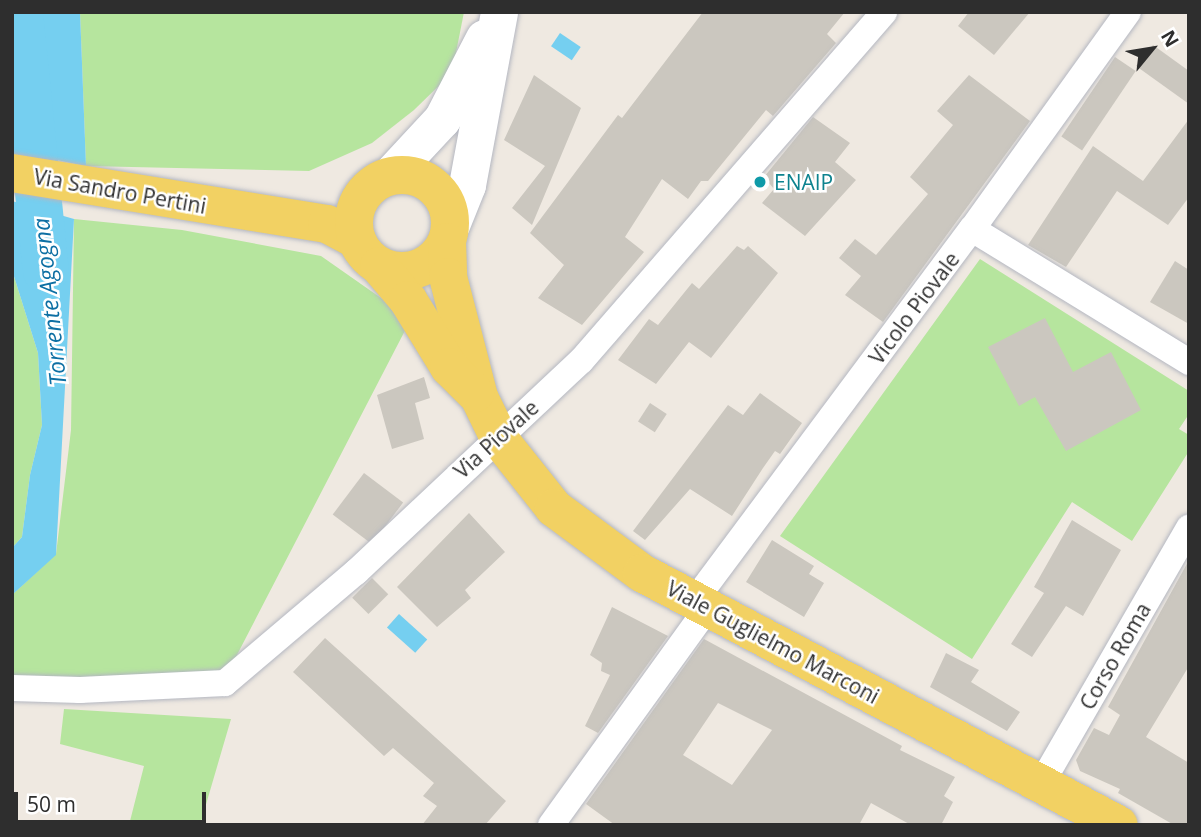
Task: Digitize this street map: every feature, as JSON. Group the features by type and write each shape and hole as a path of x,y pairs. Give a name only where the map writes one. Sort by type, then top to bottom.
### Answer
{"main road":[{"name":"Viale Guglielmo Marconi","path":"389,176 442,119 498,12"},
{"name":"Viale Guglielmo Marconi","path":"498,12 467,185 449,234 448,277 479,397 500,440 554,508 642,573 1119,825"},
{"name":"Via Sandro Pertini","path":"12,173 327,224 368,253"},
{"path":"404,174 432,184 449,210 449,234 438,256 410,271 394,271 368,253 354,220 359,200 377,181 389,176 404,174"},
{"name":"Via Sandro Pertini","path":"228,210 325,206 359,200"},
{"name":"Viale Guglielmo Marconi","path":"368,253 408,300 449,366 479,397"}],"street":[{"name":"Via Piovale","path":"12,688 80,690 225,683 356,572 460,471 500,440 581,361 884,12"},
{"name":"Vicolo Piovale","path":"551,825 702,603 1128,12"},
{"path":"972,229 1189,362"},
{"name":"Corso Roma","path":"1041,784 1189,528"}],"green space":[{"path":"80,12 464,12 452,73 414,110 372,143 309,171 86,166"},
{"path":"74,219 182,230 321,256 411,319 224,680 12,677 12,595 56,554 71,430"},
{"path":"980,259 1189,391 1189,414 1179,429 1189,435 1189,451 1132,541 1072,502 972,659 780,536"},
{"path":"12,270 38,353 42,425 30,475 22,537 12,548"},
{"path":"64,709 231,719 200,825 129,825 144,766 60,744"}],"water":[{"path":"12,12 80,12 86,166 12,151"},
{"path":"560,33 581,47 572,60 551,46"},
{"path":"12,201 74,219 56,555 12,595 12,548 22,537 30,475 42,425 38,353 12,270"},
{"path":"399,614 427,639 415,653 387,627"}],"building":[{"path":"703,12 845,12 827,34 836,43 773,116 766,110 708,181 701,181 688,199 662,179 625,237 644,252 582,325 538,298 564,265 530,233 618,115 622,118"},
{"path":"969,12 1030,12 994,55 958,26"},
{"path":"1153,45 1189,71 1189,104 1136,66"},
{"path":"1115,57 1136,71 1082,151 1061,137"},
{"path":"534,75 581,108 532,225 512,208 545,166 504,140"},
{"path":"969,75 1030,121 883,322 845,295 861,276 839,258 855,239 876,255 928,194 910,177 953,125 937,111"},
{"path":"813,117 850,143 835,162 856,180 805,236 762,203 774,189 764,177"},
{"path":"1189,119 1189,197 1168,225 1117,191 1066,267 1028,245 1093,146 1143,181"},
{"path":"737,246 744,250 748,246 778,273 711,358 689,342 656,384 618,360 649,319 658,325 692,283 699,289"},
{"path":"1175,261 1189,270 1189,324 1150,302"},
{"path":"1045,318 1073,372 1111,352 1141,410 1066,451 1035,397 1019,406 988,347"},
{"path":"424,377 430,398 415,403 424,439 392,449 377,395"},
{"path":"760,393 802,423 780,454 775,451 732,516 690,489 645,540 633,531 728,405 743,415"},
{"path":"650,403 667,414 655,432 638,421"},
{"path":"364,473 403,502 372,544 333,515"},
{"path":"469,513 505,552 465,590 471,598 437,627 397,587"},
{"path":"1072,520 1121,550 1083,616 1066,606 1032,657 1011,644 1044,593 1034,587"},
{"path":"772,540 814,566 809,574 824,583 804,617 746,582"},
{"path":"1189,560 1189,666 1146,737 1189,763 1189,825 1174,825 1118,793 1120,789 1080,771 1076,760 1094,728 1109,735 1120,715 1108,707"},
{"path":"372,578 388,594 368,614 352,598"},
{"path":"612,607 668,636 598,733 585,726 610,675 601,671 602,663 590,655"},
{"path":"325,638 506,801 485,825 422,825 437,806 423,796 434,783 393,748 384,756 293,672"},
{"path":"704,639 902,746 900,750 955,777 944,796 953,802 941,825 911,825 871,803 859,825 615,825 586,804","holes":["718,703 772,730 732,785 683,755"]},
{"path":"946,653 979,670 971,682 1020,712 1007,731 930,687"}],"waterway":[{"name":"Torrente Agogna","path":"20,12 46,271"}],"place":[{"name":"ENAIP","path":"760,182"}]}
